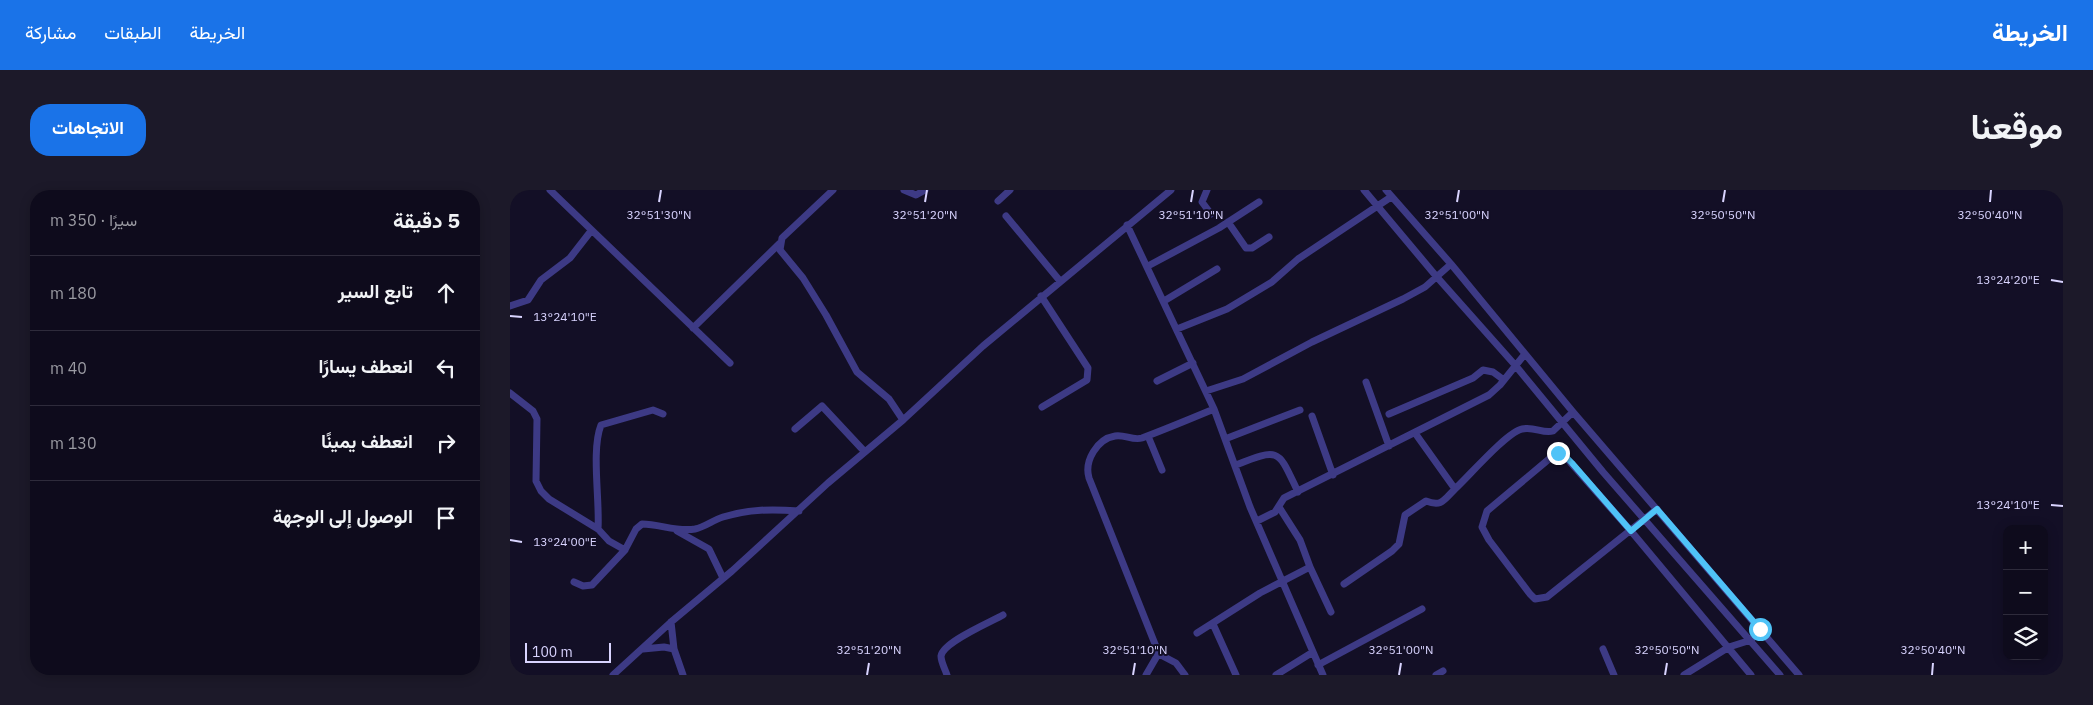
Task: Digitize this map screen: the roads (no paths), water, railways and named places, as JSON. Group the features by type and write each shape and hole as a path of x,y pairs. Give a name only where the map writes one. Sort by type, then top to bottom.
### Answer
{"street":[{"path":"550,190 730,363"},
{"path":"693,328 833,190"},
{"path":"904,190 916,195 925,190"},
{"path":"998,201 1010,190"},
{"path":"613,675 670,622 799,511 864,451 903,420 1041,296 1127,225 1162,193 1171,190"},
{"path":"1207,190 1202,202 1211,214"},
{"path":"1364,190 1436,276 1515,364 1644,519 1780,675"},
{"path":"1386,190 1451,264 1573,412 1799,675"},
{"path":"1177,329 1204,319 1245,299 1272,282 1298,259 1391,197"},
{"path":"1148,266 1228,222 1259,202"},
{"path":"1006,216 1060,281"},
{"path":"1228,222 1246,248 1252,248 1269,237"},
{"path":"1127,225 1214,409 1256,521 1323,675"},
{"path":"510,306 528,300 541,280 570,258 592,231"},
{"path":"780,243 782,253 803,278 831,322 851,363 864,380 889,399 903,420"},
{"path":"1206,391 1243,378 1312,342 1403,299 1425,287 1451,264"},
{"path":"1164,301 1217,269"},
{"path":"1041,296 1088,368 1089,375 1088,380 1042,407"},
{"path":"1256,521 1279,507 1284,498 1489,395 1525,354"},
{"path":"1157,381 1193,363"},
{"path":"1389,414 1473,378 1483,370 1488,369 1504,380"},
{"path":"1366,382 1389,446"},
{"path":"510,393 533,411 537,419 536,481 541,490 571,514 598,529 609,541 624,550"},
{"path":"795,429 822,406 864,451"},
{"path":"1185,675 1176,662 1157,653 1087,473 1091,454 1101,442 1114,436 1138,439 1214,409"},
{"path":"598,529 597,474 601,425 653,410 663,414"},
{"path":"1225,439 1300,410"},
{"path":"1344,584 1392,551 1399,544 1405,515 1426,501 1440,504 1516,432 1533,428 1549,432 1559,428 1573,412"},
{"path":"1312,416 1333,475"},
{"path":"1415,433 1455,488"},
{"path":"1148,436 1162,470"},
{"path":"1657,509 1631,531 1547,597 1535,599 1489,540 1482,527 1482,521 1487,510 1555,454 1562,453 1631,531 1687,601 1729,647 1751,675"},
{"path":"1236,466 1265,454 1275,455 1285,463 1298,492"},
{"path":"1279,507 1300,540 1331,612"},
{"path":"675,530 695,528 740,512 769,508 799,511"},
{"path":"574,582 583,586 592,585 624,550 636,529 642,524 659,525 675,530 709,549 722,578"},
{"path":"1197,633 1283,580 1310,567"},
{"path":"1318,665 1422,609"},
{"path":"947,675 942,661 943,651 953,642 1003,615"},
{"path":"670,622 674,649 684,675"},
{"path":"1213,624 1236,675"},
{"path":"1684,675 1729,647 1750,640 1760,629"},
{"path":"643,649 664,647 674,649"},
{"path":"1603,649 1614,675"},
{"path":"1276,675 1313,652"},
{"path":"1146,675 1157,653"}]}
